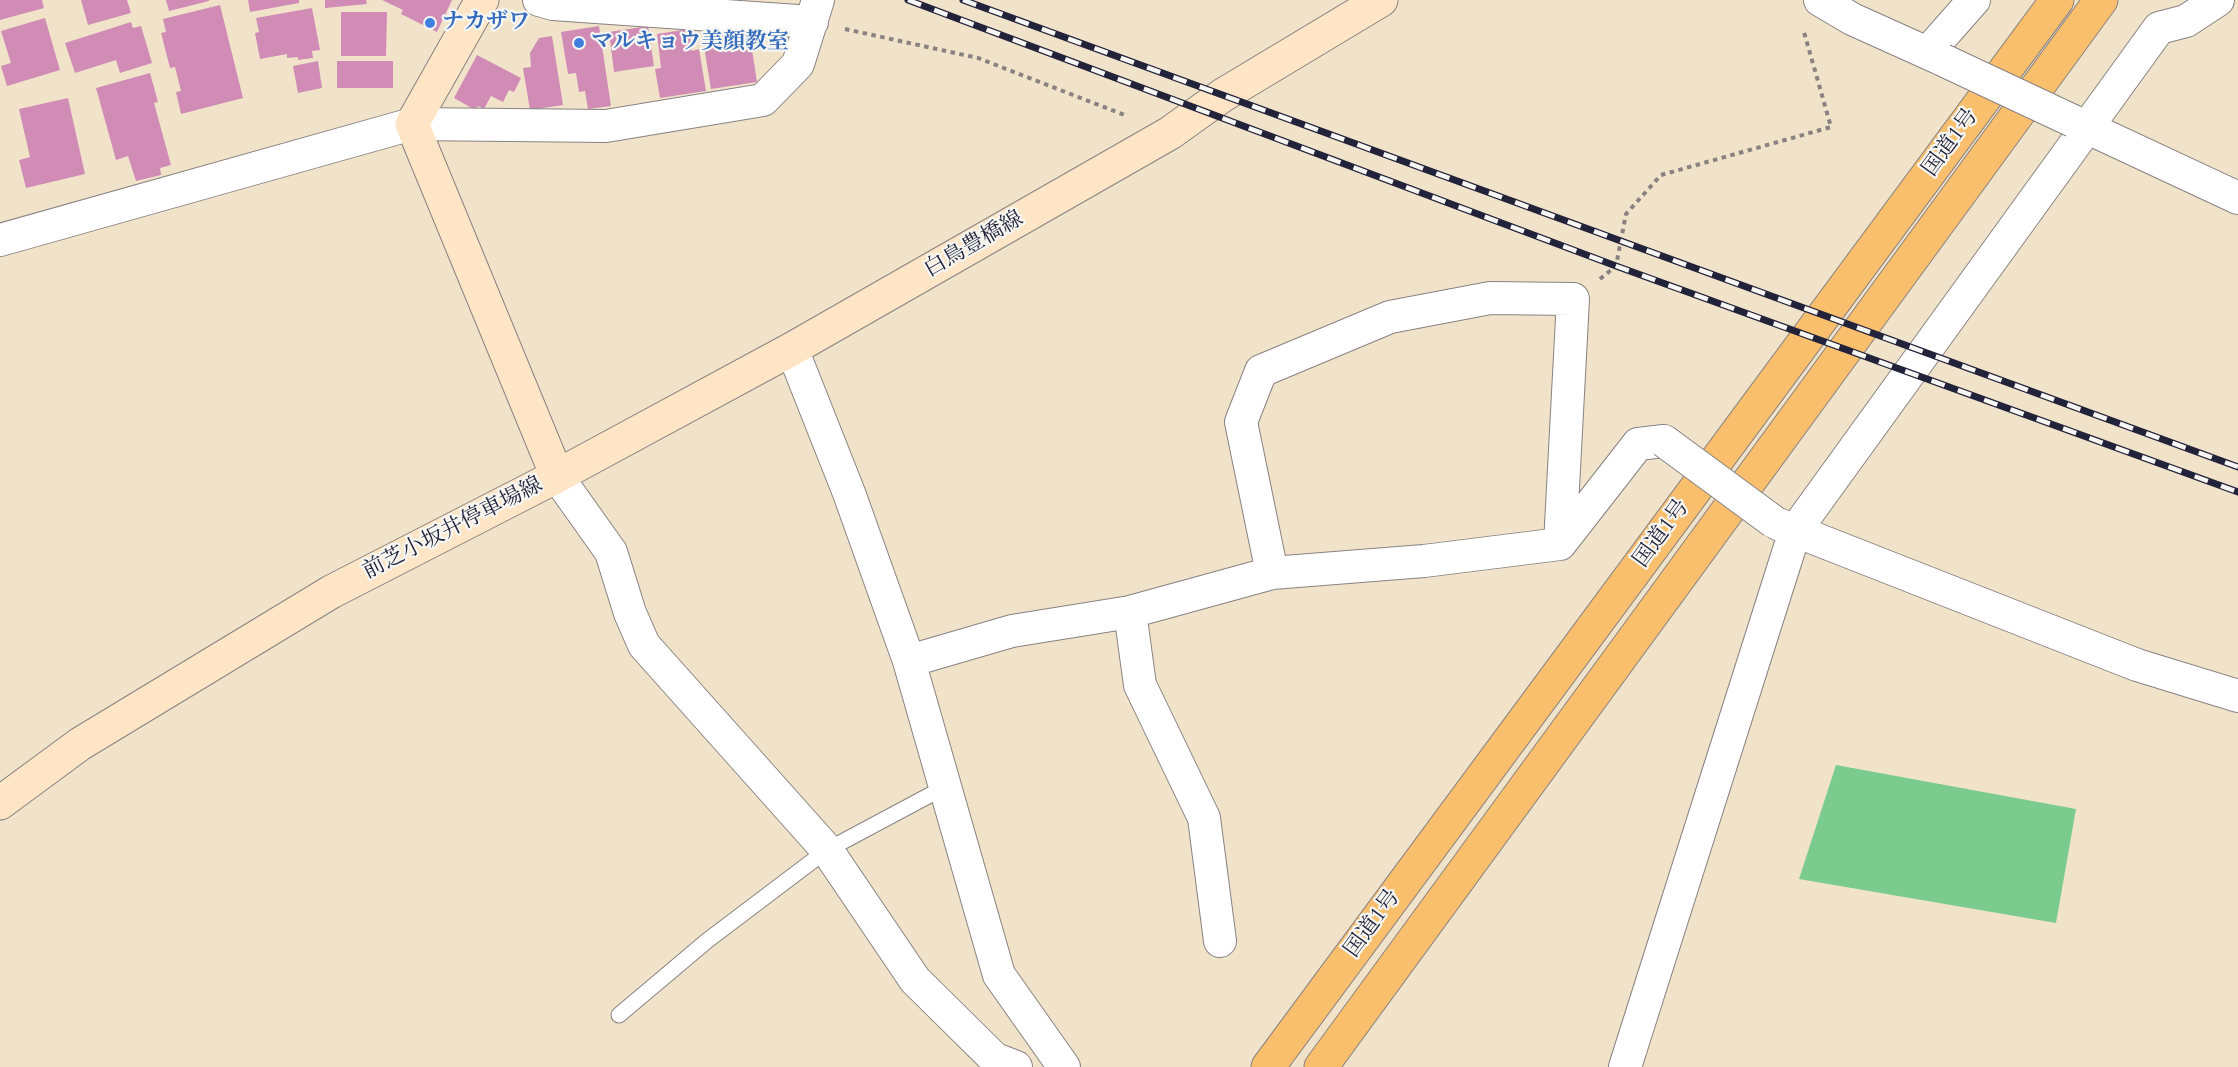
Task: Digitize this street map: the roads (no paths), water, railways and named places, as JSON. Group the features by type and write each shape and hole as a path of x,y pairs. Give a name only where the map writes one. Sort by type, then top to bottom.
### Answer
{"highway":[{"name":"国道1号","path":"1268,1067 2057,0"},
{"name":"国道1号","path":"1321,1067 2101,0"}],"main road":[{"path":"412,124 482,0"},
{"name":"白鳥豊橋線","path":"557,476 792,350 1170,133 1223,95 1381,0"},
{"name":"前芝小坂井停車場線","path":"0,803 80,744 331,592 557,476 412,124"}],"street":[{"path":"1,235 412,124 606,126 764,100 798,64 815,11 553,4 539,0"},
{"path":"1820,0 1852,19 2238,198"},
{"path":"1936,56 1974,0"},
{"path":"1626,1067 1785,527 2080,124 2159,28 2186,21 2218,0"},
{"path":"1272,573 1241,422 1261,371 1390,317 1490,298 1573,299 1560,544"},
{"path":"792,350 849,493 909,661 999,975 1064,1067"},
{"path":"909,661 1012,631 1130,612 1272,573 1424,561 1560,544 1638,444 1664,441 1785,527 2137,665 2238,696"},
{"path":"557,476 611,552 630,614 644,645 827,850 915,980 995,1059 1016,1067"},
{"path":"1130,612 1140,685 1204,818 1220,941"}],"lane":[{"path":"620,1016 708,940 827,850 945,787"}],"railway":[{"path":"908,0 1616,266 2238,492"},
{"path":"963,0 2238,467"}],"place":[{"name":"ナカザワ","path":"430,23"},
{"name":"マルキョウ美顔教室","path":"579,43"}]}
